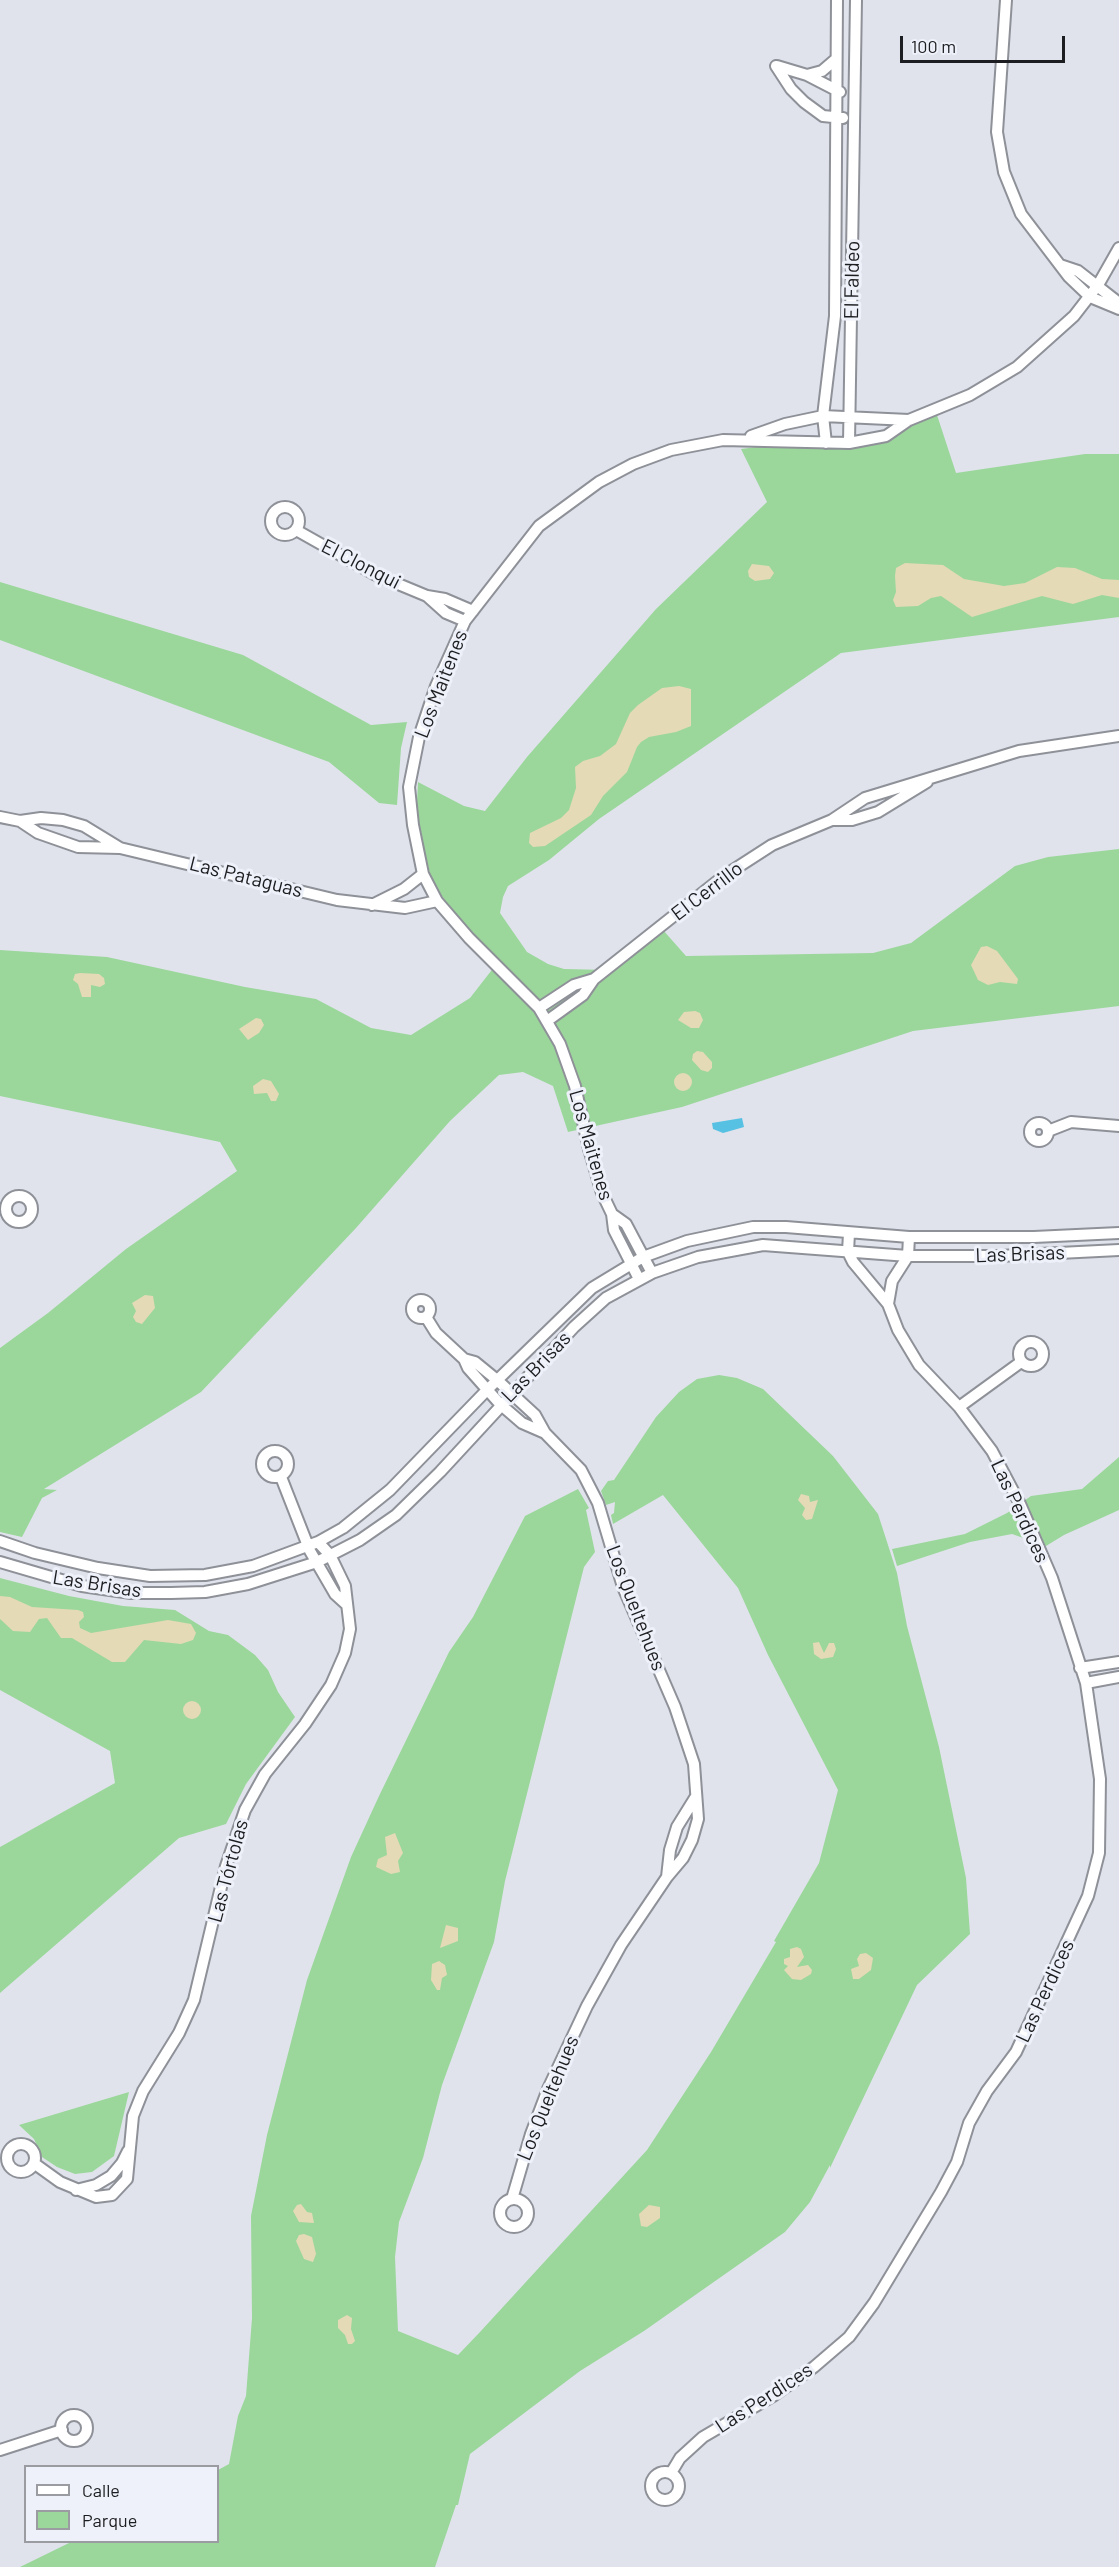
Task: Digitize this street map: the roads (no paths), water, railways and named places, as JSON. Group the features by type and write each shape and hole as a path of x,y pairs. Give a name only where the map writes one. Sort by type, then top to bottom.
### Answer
{"street":[{"name":"El Faldeo","path":"826,443 823,416 835,316 837,0"},
{"name":"El Faldeo","path":"849,443 856,0"},
{"path":"1006,0 997,132 1004,171 1021,214 1060,265 1090,297 1119,309"},
{"path":"807,75 822,71 836,59"},
{"path":"853,93 836,92 807,75 776,66 791,89 823,116 836,119 853,117"},
{"name":"Los Maitenes","path":"743,439 849,443 886,435 909,420 970,395 1017,367 1074,316 1098,285 1119,248"},
{"path":"1060,265 1078,271 1119,303"},
{"name":"Los Maitenes","path":"639,1279 614,1230 612,1215 592,1160 570,1070 547,1021 539,1008 469,938 436,901 423,874 413,825 409,787 419,737 436,686 465,621 539,526 598,482 633,464 671,450 743,439 785,424 823,416 850,415 909,420"},
{"name":"El Clonqui","path":"296,530 374,574 427,596 445,599 473,611"},
{"name":"El Clonqui","path":"427,596 446,613 465,621"},
{"name":"El Cerrillo","path":"547,1021 583,995 594,980 724,876 772,845 832,820 866,798 1019,751 1119,736"},
{"name":"El Cerrillo","path":"832,820 852,820 878,812 932,779"},
{"name":"Las Pataguas","path":"0,817 20,821 41,819 84,826 120,848"},
{"name":"Las Pataguas","path":"20,821 57,842 99,849 120,848 337,900 405,908 436,901"},
{"path":"372,905 404,889 423,874"},
{"name":"El Cerrillo","path":"539,1008 574,985 594,980"},
{"path":"1048,1131 1071,1122 1119,1126"},
{"name":"Los Maitenes","path":"612,1215 626,1224 652,1273"},
{"name":"Las Brisas","path":"0,1541 35,1553 98,1568 150,1576 205,1575 253,1566 314,1543 343,1527 390,1490 487,1390 592,1288 643,1257 687,1241 753,1227 786,1227 909,1236 1034,1237 1119,1233"},
{"path":"848,1252 849,1233"},
{"path":"888,1304 892,1281 908,1256 909,1236"},
{"name":"Las Brisas","path":"0,1563 82,1586 121,1592 171,1593 205,1592 248,1584 317,1562 396,1515 440,1472 500,1404 606,1298 652,1273 698,1257 763,1245 908,1256 999,1256 1119,1250"},
{"name":"Las Perdices","path":"671,2473 680,2458 703,2437 773,2396 814,2367 849,2337 874,2303 957,2162 969,2123 987,2091 1016,2052 1084,1906 1099,1853 1100,1779 1086,1683 1052,1578 1020,1504 992,1451 958,1407 919,1365 898,1330 888,1304 848,1252"},
{"name":"Los Queltehues","path":"426,1317 436,1334 464,1359 468,1368 500,1404 522,1423 545,1433"},
{"name":"Los Queltehues","path":"464,1359 476,1362 536,1415 545,1433 576,1463 598,1503 623,1587 683,1728 694,1764 698,1819 692,1840 683,1858 667,1876 609,1965 572,2037 531,2134 512,2199"},
{"path":"958,1407 1021,1362"},
{"name":"Las Tórtolas","path":"280,1477 314,1543 317,1562 335,1594 346,1604"},
{"name":"Las Tórtolas","path":"35,2164 76,2190 96,2198 107,2197 117,2192 127,2180 130,2129 138,2102 180,2034 201,1981 226,1866 238,1827 265,1774 331,1685 348,1645 350,1622 345,1586 330,1555 314,1543"},
{"path":"30,1572 35,1553"},
{"path":"1080,1668 1119,1662"},
{"path":"1086,1683 1119,1677"},
{"name":"Los Queltehues","path":"667,1876 670,1850 677,1827 695,1798"},
{"name":"Las Tórtolas","path":"76,2190 96,2185 111,2176 122,2163 128,2150"},
{"path":"0,2450 62,2430"}],"water":[{"path":"742,1118 744,1127 723,1133 713,1129 712,1123"}]}
